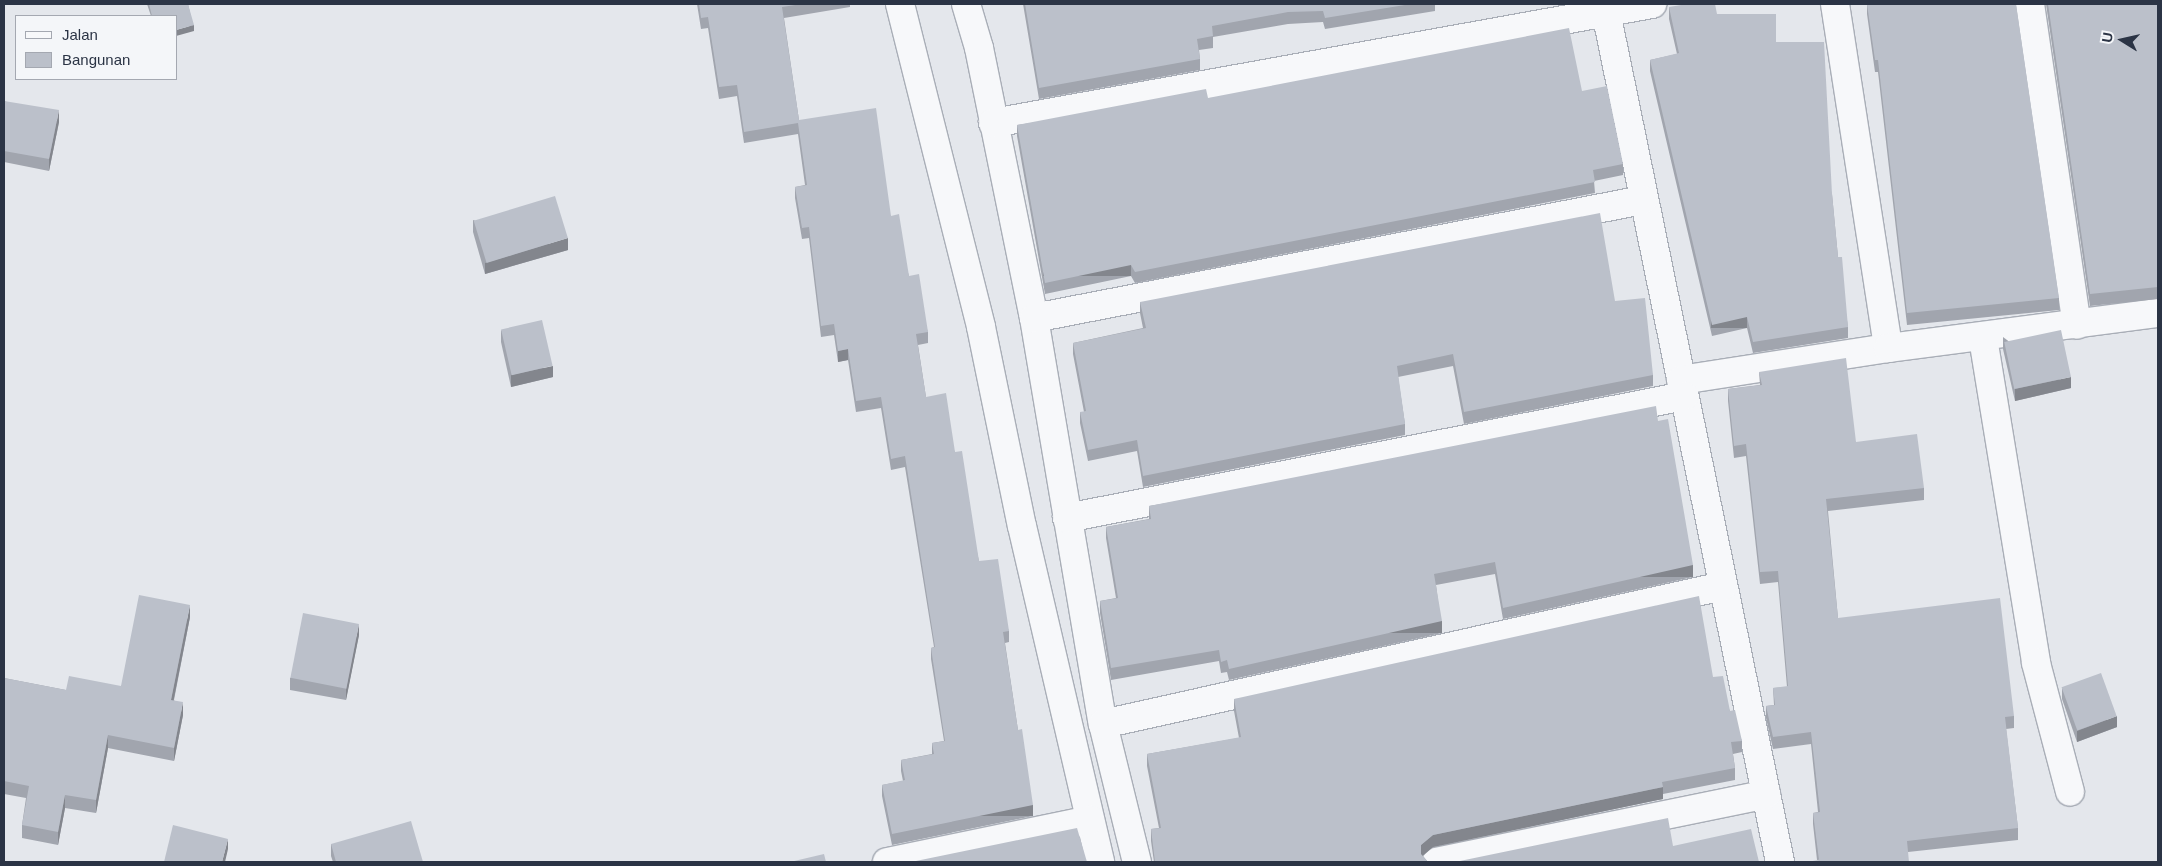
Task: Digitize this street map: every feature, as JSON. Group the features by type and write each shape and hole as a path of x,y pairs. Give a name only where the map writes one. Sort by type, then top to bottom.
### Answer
{"street":[{"path":"900,4 980,327 1022,526 1100,862"},
{"path":"966,4 980,48 993,123 1034,318 1103,724 1137,862"},
{"path":"993,123 1652,4"},
{"path":"1834,4 1888,348"},
{"path":"2030,4 2078,325"},
{"path":"1606,12 1780,862"},
{"path":"1034,318 1643,200"},
{"path":"1067,518 1682,388 1888,348 1983,338 2158,313"},
{"path":"1983,338 2036,662 2070,792"},
{"path":"1103,724 1723,586"},
{"path":"1436,862 1766,794"},
{"path":"887,862 1090,820"}],"building":[{"path":"149,4 188,4 194,25 178,29 178,15 152,15"},
{"path":"699,4 802,4 782,7 799,120 876,108 891,216 899,214 909,276 919,274 928,332 916,334 926,397 946,393 955,452 962,451 979,561 998,559 1009,631 1003,632 1018,730 1022,729 1033,805 892,834 882,785 905,780 901,760 934,754 932,743 945,741 931,648 935,647 905,456 891,459 881,397 856,401 848,349 838,351 834,324 821,326 809,227 802,228 795,187 807,185 798,123 744,132 737,85 719,87 708,17 701,18"},
{"path":"1025,4 1411,4 1325,18 1323,11 1288,12 1212,26 1213,36 1197,39 1200,59 1039,88"},
{"path":"1687,4 1715,4 1717,14 1776,14 1776,42 1824,42 1832,194 1838,257 1842,257 1848,327 1753,342 1747,317 1712,325 1650,60 1679,53 1669,7"},
{"path":"1867,4 2016,4 2059,298 1907,313 1878,60 1875,60"},
{"path":"2048,4 2158,4 2158,287 2090,294"},
{"path":"1569,28 1582,91 1607,86 1623,164 1593,170 1595,182 1135,272 1131,265 1045,283 1017,125 1206,89 1208,98"},
{"path":"4,101 59,110 49,159 4,151"},
{"path":"555,196 568,238 487,263 474,221"},
{"path":"1600,213 1615,301 1645,298 1653,375 1464,412 1453,354 1397,366 1405,424 1143,476 1137,440 1088,450 1080,412 1086,411 1073,343 1146,328 1140,302"},
{"path":"542,320 553,366 512,375 501,329"},
{"path":"2061,330 2071,377 2014,389 2004,342"},
{"path":"1846,358 1856,442 1917,434 1924,488 1826,499 1838,618 2000,598 2014,716 2005,717 2018,828 1907,841 1909,862 1806,862 1819,860 1813,813 1820,812 1811,732 1773,737 1766,706 1775,705 1773,688 1788,686 1778,571 1760,572 1746,444 1734,446 1728,389 1762,385 1759,372"},
{"path":"1656,406 1658,421 1668,419 1693,565 1503,608 1495,562 1434,574 1442,621 1229,669 1227,660 1221,662 1219,650 1111,668 1100,601 1118,598 1106,527 1151,519 1149,506"},
{"path":"139,595 190,605 171,700 183,702 174,748 108,735 96,800 65,795 58,832 22,825 29,786 4,781 4,678 66,690 69,676 121,686"},
{"path":"1699,596 1713,677 1723,676 1730,711 1735,710 1742,741 1731,742 1735,768 1662,782 1663,787 1433,835 1421,845 1421,854 1428,862 1155,862 1151,829 1161,828 1147,754 1241,737 1234,699"},
{"path":"303,613 359,624 346,689 290,678"},
{"path":"2101,673 2117,716 2077,731 2062,687"},
{"path":"1668,818 1673,846 1751,829 1759,862 1455,862"},
{"path":"411,821 423,862 336,862 331,844"},
{"path":"173,825 228,839 222,862 164,862"},
{"path":"1077,828 1087,862 911,862"},
{"path":"824,854 826,862 790,862"}]}
